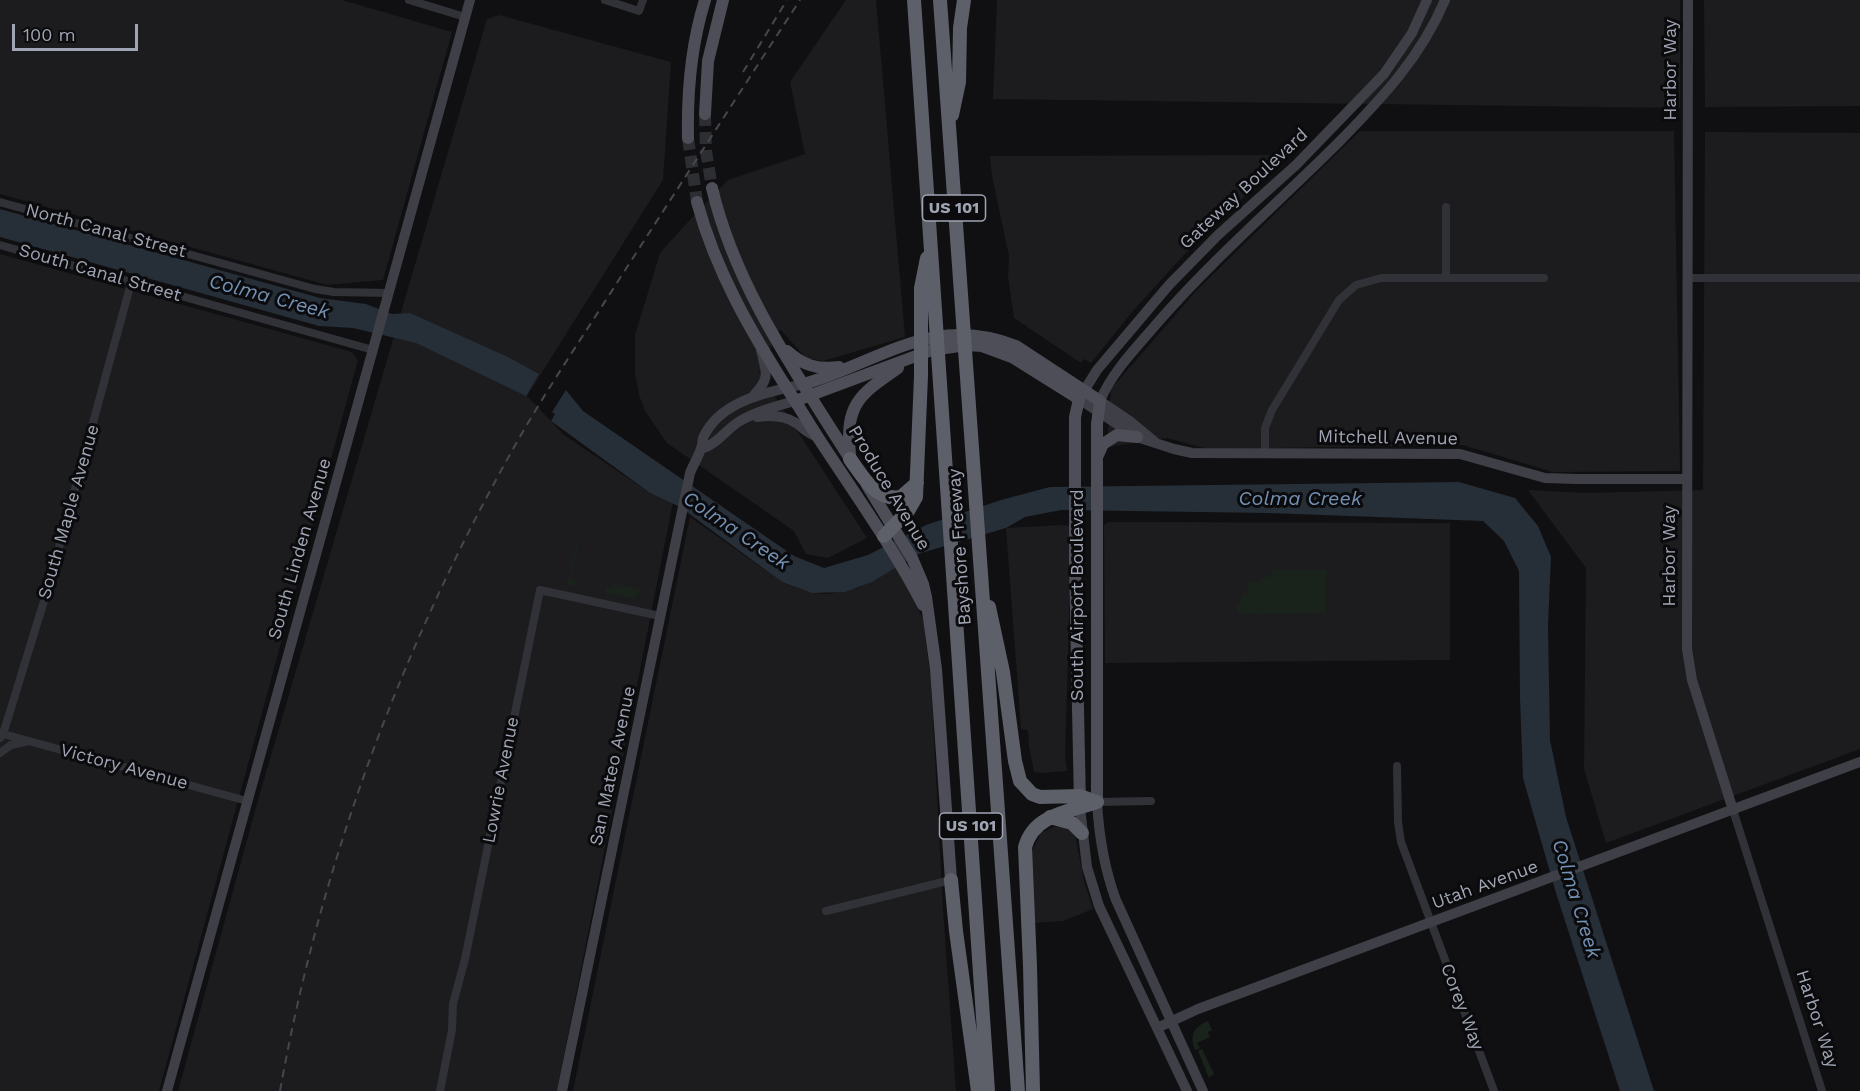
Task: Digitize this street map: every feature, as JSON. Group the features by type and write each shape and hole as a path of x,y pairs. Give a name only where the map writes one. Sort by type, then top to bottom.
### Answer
{"highway":[{"name":"Bayshore Freeway","path":"914,0 988,1091"},
{"path":"940,0 952,89"},
{"path":"952,89 964,0"},
{"name":"Bayshore Freeway","path":"952,89 948,128 1017,1091"},
{"path":"890,534 913,504 917,483 922,332 921,288 930,244"},
{"path":"850,459 873,490 886,497 901,497 917,483"},
{"path":"978,552 1003,672 1015,761 1020,781 1032,794 1040,797 1097,802"},
{"path":"1033,1091 1025,847 1031,831 1040,822 1080,802"},
{"path":"1050,817 1072,823 1082,833"},
{"path":"951,880 978,1091"}],"main road":[{"path":"688,138 689,77 705,0"},
{"path":"705,114 708,61 723,0"},
{"path":"712,188 722,228 737,268 770,329 789,352 811,367 830,369 861,363"},
{"name":"Produce Avenue","path":"697,202 707,238 722,274 760,347 817,436 890,534"},
{"name":"Produce Avenue","path":"770,329 850,459 906,561 929,616 936,669 951,880"},
{"path":"804,384 915,341 950,334 968,334 1002,340 1016,346 1099,406"},
{"path":"795,401 913,357 950,346 966,345 982,346 1012,357 1082,394"},
{"path":"850,459 848,427 854,407 869,388 913,357"},
{"name":"South Airport Boulevard","path":"1080,802 1075,471 1076,417 1082,394"},
{"name":"South Airport Boulevard","path":"1097,802 1099,406"},
{"path":"1097,465 1103,444 1109,439 1117,435 1137,437"}],"street":[{"path":"410,0 465,17"},
{"name":"South Linden Avenue","path":"167,1091 470,0"},
{"path":"605,0 639,11 643,0"},
{"name":"Gateway Boulevard","path":"1082,394 1106,359 1155,299 1184,268 1296,165 1378,81 1404,46 1427,0"},
{"name":"Gateway Boulevard","path":"1099,406 1118,370 1190,287 1291,190 1395,83 1425,40 1445,0"},
{"name":"Harbor Way","path":"1688,0 1687,658 1822,1091"},
{"name":"North Canal Street","path":"0,202 315,289 334,292 388,293"},
{"path":"1446,207 1446,278"},
{"name":"South Canal Street","path":"0,245 131,283 374,345"},
{"path":"1265,454 1265,428 1272,410 1339,300 1356,285 1381,278 1544,278"},
{"path":"1687,278 1860,278"},
{"name":"South Maple Avenue","path":"1,735 48,588 131,283"},
{"path":"752,397 766,379 767,371 760,347"},
{"name":"San Mateo Avenue","path":"562,1091 688,481 703,439 715,421 752,397 804,384"},
{"path":"701,449 711,446 725,432 753,414 795,401"},
{"name":"Mitchell Avenue","path":"1099,406 1137,437 1174,450 1200,454 1460,454 1545,477 1687,479"},
{"name":"Mitchell Avenue","path":"1099,406 1131,422 1159,445"},
{"path":"742,420 764,416 783,417 793,421 808,434 817,436"},
{"name":"Lowrie Avenue","path":"440,1091 452,1030 453,1004 465,959 540,590 660,616"},
{"name":"Victory Avenue","path":"1,735 247,801"},
{"path":"0,753 11,745 29,741"},
{"name":"Utah Avenue","path":"1157,1028 1198,1010 1860,762"},
{"name":"Corey Way","path":"1397,766 1400,834 1494,1091"},
{"path":"1097,802 1151,801"},
{"name":"South Airport Boulevard","path":"1080,802 1087,867 1099,906 1187,1091"},
{"name":"South Airport Boulevard","path":"1097,802 1101,844 1109,883 1203,1091"},
{"path":"826,911 951,880"}],"shaded area":[{"path":"0,0 342,0 452,32 383,280 327,285 0,194"},
{"path":"846,0 876,0 905,337 823,361 804,356 780,329 759,372 867,538 828,558 806,554 794,531 667,443 645,411 639,395 635,373 635,335 660,253 686,224 728,180 805,154 790,82"},
{"path":"997,0 1680,0 1680,108 993,99"},
{"path":"1704,0 1860,0 1860,106 1705,107"},
{"path":"499,15 671,62 663,180 527,396 564,435 650,493 673,502 557,1091 178,1091 258,800 487,19"},
{"path":"1360,131 1674,131 1680,471 1553,472 1463,445 1208,449 1167,438 1107,447 1111,389 1197,290"},
{"path":"1705,132 1860,133 1860,749 1606,843 1584,769 1586,568 1528,490 1587,493 1703,490"},
{"path":"1291,155 1182,257 1132,312 1091,363 1084,359 1081,363 1014,318 1008,276 1009,256 990,156"},
{"path":"0,254 352,352 358,360 159,1091 0,1091"},
{"path":"690,517 782,582 812,593 829,594 858,588 898,566 923,619 931,682 943,909 956,1091 573,1091"},
{"path":"1109,522 1450,523 1450,660 1105,663 1104,525"},
{"path":"1069,526 1065,757 1067,771 1042,773 1034,772 1028,730 1021,729 1006,528"},
{"path":"577,540 579,541 570,579 577,581 576,586 567,585"},
{"path":"1272,570 1326,570 1326,613 1237,614 1237,604 1241,604 1241,595 1248,595 1248,581 1259,583 1262,578 1271,576"},
{"path":"614,583 641,588 635,599 605,593 606,586 613,587"},
{"path":"1056,826 1068,829 1075,834 1084,881 1093,909 1063,921 1034,923 1031,853 1041,833"},
{"path":"1208,1021 1212,1030 1208,1032 1210,1037 1197,1043 1200,1048 1195,1050 1194,1032"},
{"path":"1202,1049 1214,1074 1209,1078 1198,1051"}],"water":[{"name":"Colma Creek","path":"0,209 320,298 366,304 392,314 410,313 508,357 539,374 526,396 416,343 353,328 319,326 0,237"},
{"name":"Colma Creek","path":"566,390 583,411 794,556 824,568 868,555 926,525 1001,500 1050,487 1459,482 1515,498 1538,526 1551,557 1548,625 1550,740 1566,817 1654,1091 1620,1091 1556,893 1523,778 1519,571 1504,541 1483,521 1269,513 1061,510 1025,517 1006,528 918,554 872,582 845,592 812,593 782,582 680,507 650,493 551,421 555,414 552,412"}],"tunnel":[{"path":"705,114 706,151 712,188"},
{"path":"688,138 697,202"}],"railway":[{"path":"743,72 787,0"},
{"path":"280,1091 297,1007 342,841 401,680 472,524 539,405 800,0"}]}
